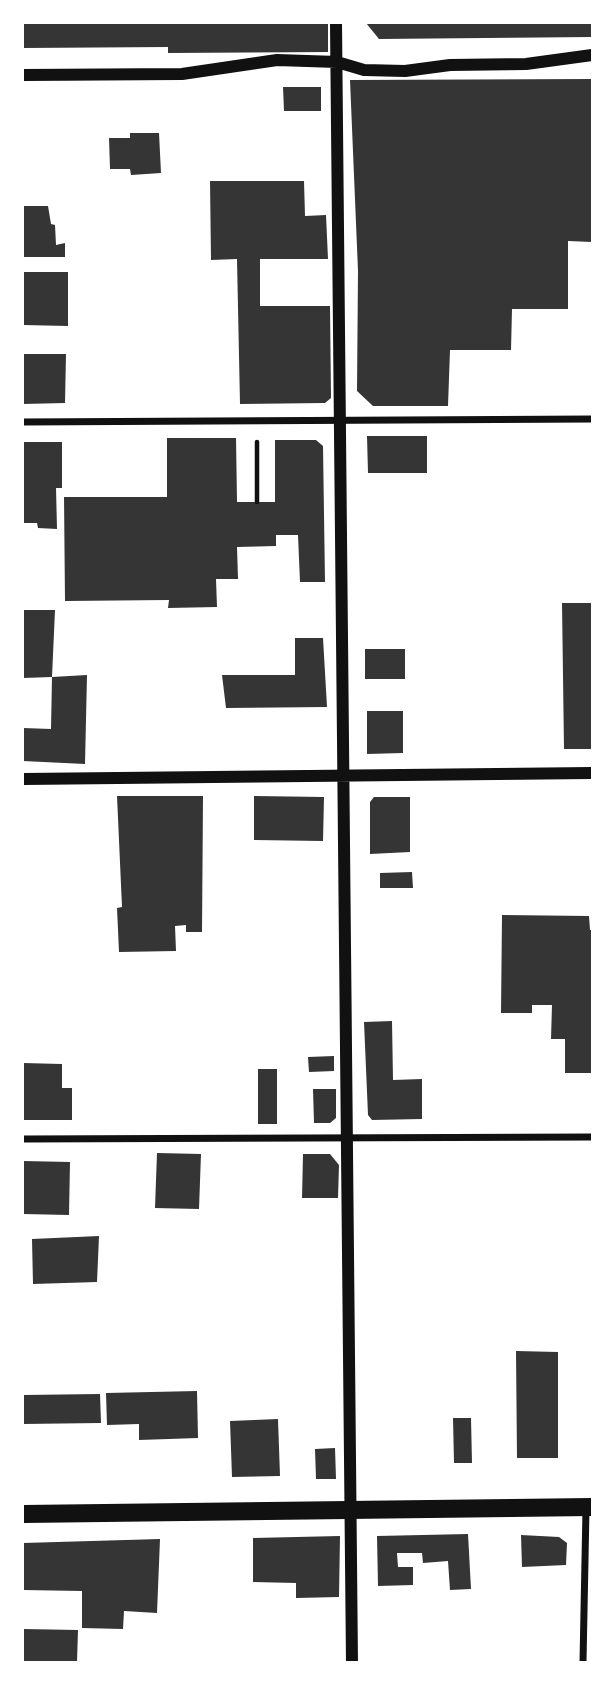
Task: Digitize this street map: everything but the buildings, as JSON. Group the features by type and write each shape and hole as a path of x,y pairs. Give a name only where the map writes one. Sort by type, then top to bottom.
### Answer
{"main road":[{"path":"23,1514 589,1507"}],"street":[{"path":"336,23 353,1510 352,1662"},
{"path":"23,75 182,74 277,60 337,62 364,70 405,71 450,65 526,64 592,55"},
{"path":"23,422 592,419"},
{"path":"23,779 592,773"},
{"path":"23,1139 592,1137"},
{"path":"583,1662 589,1507"}],"path":[{"path":"257,442 257,502"}]}
